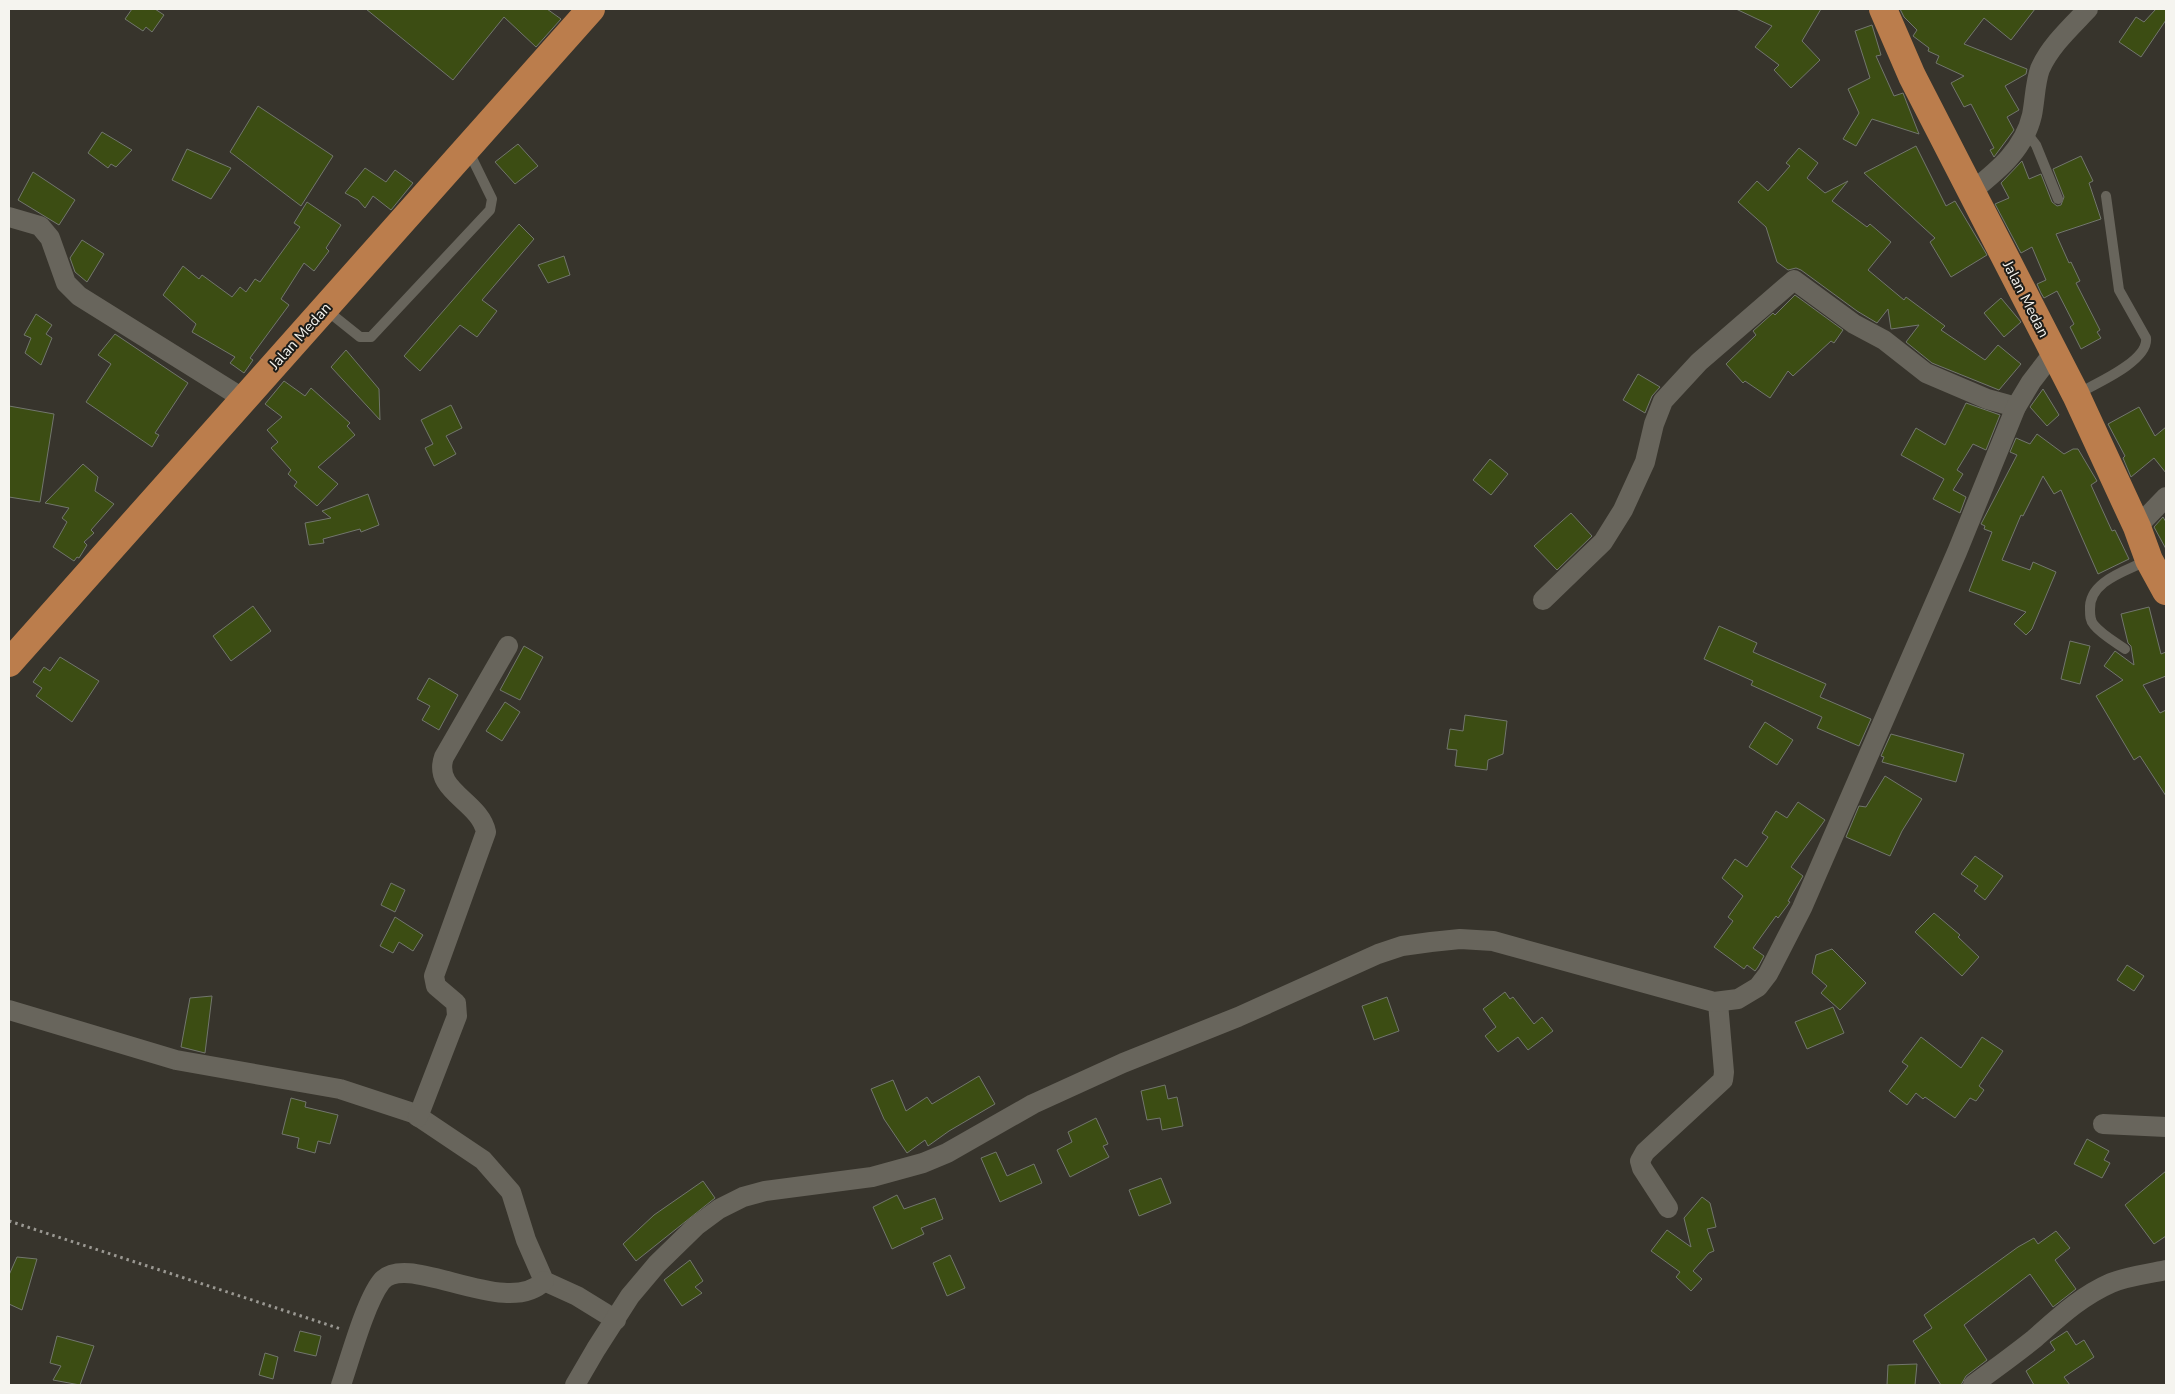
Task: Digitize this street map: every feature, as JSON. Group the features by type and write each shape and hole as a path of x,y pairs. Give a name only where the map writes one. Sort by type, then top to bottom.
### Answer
{"highway":[{"name":"Jalan Medan","path":"9,663 591,9"},
{"name":"Jalan Medan","path":"1883,9 1912,76 2076,395 2137,527 2149,560 2166,591"}],"street":[{"path":"1971,192 2001,168 2016,151 2026,132 2032,114 2040,69 2058,40 2088,9"},
{"path":"9,217 40,226 50,238 66,283 79,296 244,400"},
{"path":"1543,600 1603,542 1623,510 1645,462 1654,424 1663,401 1699,362 1794,280 1854,324 1884,340 1926,372 1987,399 2016,407"},
{"path":"575,1385 596,1349 643,1279 674,1246 719,1209 743,1197 765,1191 872,1177 923,1163 947,1153 1032,1104 1124,1063 1238,1017 1342,969 1402,946 1460,939 1493,941 1718,1003 1738,999 1758,987 1768,974 1802,908 1957,552 2016,407 2031,382 2054,352"},
{"path":"2137,527 2166,497"},
{"path":"418,1117 457,1016 456,1003 436,986 434,976 486,832 478,816 444,780 441,769 444,757 508,646"},
{"path":"1668,1208 1642,1168 1640,1161 1645,1152 1723,1080 1724,1072 1718,1003"},
{"path":"9,1010 176,1060 340,1089 394,1105 418,1117 482,1160 511,1192 526,1240 544,1281 577,1296 616,1320"},
{"path":"2103,1124 2166,1127"},
{"path":"1973,1385 2033,1340 2063,1312 2094,1292 2110,1283 2166,1270"},
{"path":"341,1385 381,1282 388,1276 397,1273 516,1294 531,1291 544,1281"}],"lane":[{"path":"2026,132 2036,145 2058,199"},
{"path":"324,309 360,337 371,338 490,210 492,199 467,149"},
{"path":"2076,395 2137,359 2146,345 2146,338 2118,290 2106,196"},
{"path":"2125,649 2094,626 2090,615 2089,603 2097,588 2104,582 2149,560"}],"path":[{"path":"9,1222 359,1335"}],"building":[{"path":"132,9 155,9 164,15 152,32 146,27 143,31 125,19"},
{"path":"366,9 547,9 561,19 536,47 504,17 453,80"},
{"path":"1736,9 1821,9 1802,41 1820,60 1791,88 1774,70 1779,65 1755,47 1772,26"},
{"path":"1900,9 2035,9 2011,40 1984,18 1964,44 2027,69 2026,74 2005,86 2019,110 2007,117 2014,130 1994,157 1990,150 1994,148 1971,104 1964,107 1951,83 1964,76 1936,63 1939,56 1928,51 1929,48 1913,36 1917,30 1904,17"},
{"path":"2156,9 2166,9 2166,20 2141,57 2119,42 2136,17 2144,22"},
{"path":"1872,25 1881,55 1876,56 1894,96 1903,93 1919,134 1872,119 1856,146 1843,139 1859,113 1848,89 1870,78 1855,31"},
{"path":"258,106 333,156 301,206 230,152"},
{"path":"102,132 132,150 116,167 111,164 108,168 88,153"},
{"path":"518,144 538,166 515,184 495,162"},
{"path":"1916,146 1946,206 1955,201 1987,255 1951,277 1930,242 1935,238 1864,173"},
{"path":"1799,148 1818,163 1807,178 1825,193 1848,181 1832,201 1867,227 1870,224 1891,242 1868,270 1904,300 1906,297 1945,326 1941,330 1985,360 1998,345 2021,364 1999,390 1932,363 1906,342 1919,325 1891,329 1888,309 1877,323 1857,311 1801,270 1796,268 1788,270 1777,262 1766,227 1738,202 1757,181 1768,191 1790,166 1786,163"},
{"path":"187,149 231,168 211,199 172,180"},
{"path":"2081,156 2093,181 2089,183 2101,219 2056,234 2069,263 2071,262 2080,281 2076,283 2100,330 2097,332 2101,338 2081,349 2070,327 2074,324 2057,291 2044,298 2041,293 2037,284 2046,280 2032,247 2021,253 1995,204 2009,198 2001,183 2022,161 2029,179 2041,174 2052,202 2057,206 2061,205 2064,197 2053,169"},
{"path":"365,168 386,182 395,170 413,183 391,210 373,196 365,208 358,200 345,193"},
{"path":"33,172 75,200 59,225 18,200"},
{"path":"307,202 341,225 326,248 329,251 314,271 304,263 281,299 289,305 250,358 253,360 244,373 230,363 235,357 192,332 196,324 163,295 183,266 199,279 202,275 232,297 240,287 246,292 255,279 260,282 300,227 294,223"},
{"path":"519,224 534,239 482,300 497,311 477,337 460,325 420,371 404,356"},
{"path":"82,240 104,254 87,282 75,272 70,258"},
{"path":"564,256 570,275 548,283 538,265"},
{"path":"1795,295 1843,330 1834,343 1831,341 1793,376 1788,371 1770,398 1745,381 1743,383 1726,364 1756,335 1753,331 1773,313 1775,315"},
{"path":"2001,298 2021,322 2004,337 1984,313"},
{"path":"36,314 52,325 46,334 52,338 41,365 25,353 31,338 24,335"},
{"path":"115,334 188,383 155,433 159,435 152,447 86,402 111,364 98,355"},
{"path":"346,350 379,389 380,420 331,367"},
{"path":"1638,374 1660,387 1652,396 1645,413 1623,400"},
{"path":"284,381 305,396 311,388 350,423 347,426 355,435 318,467 338,484 317,506 294,486 297,482 288,474 291,470 271,448 278,442 267,430 282,417 265,404"},
{"path":"2043,389 2059,415 2047,426 2030,407"},
{"path":"1966,403 2000,415 1986,450 1973,444 1957,470 1963,474 1953,490 1966,497 1960,513 1933,499 1944,479 1901,455 1916,428 1945,445"},
{"path":"451,405 462,428 446,436 456,454 434,466 425,448 433,444 421,420"},
{"path":"9,406 54,414 40,502 9,497"},
{"path":"2139,407 2155,436 2166,427 2166,473 2154,458 2131,477 2123,458 2125,456 2108,424"},
{"path":"2037,434 2064,454 2073,449 2078,449 2097,481 2091,485 2112,531 2115,530 2129,559 2098,574 2061,490 2054,494 2043,476 2023,516 2021,515 2002,560 2030,570 2033,562 2056,572 2032,629 2026,635 2014,624 2026,612 1969,591 1992,532 1984,529 1985,526 1981,524 2017,455 2010,452 2016,438 2030,444"},
{"path":"1490,459 1508,474 1491,495 1473,480"},
{"path":"83,464 98,477 95,491 114,504 91,530 94,533 84,542 87,545 79,558 77,557 74,561 53,547 67,522 62,518 69,508 45,503"},
{"path":"368,494 379,525 361,532 360,529 323,539 324,543 309,545 305,523 331,518 322,511"},
{"path":"1571,513 1592,536 1557,570 1534,546"},
{"path":"2163,517 2166,522 2166,549 2154,527"},
{"path":"253,606 271,631 231,661 213,636"},
{"path":"2149,607 2161,654 2166,652 2166,676 2143,685 2160,713 2166,710 2166,796 2140,756 2134,760 2096,696 2123,680 2104,666 2115,651 2134,665 2131,646 2128,643 2121,614"},
{"path":"1719,626 1757,643 1753,652 1826,684 1820,697 1871,719 1859,746 1817,728 1822,717 1751,685 1753,681 1704,659"},
{"path":"2070,641 2090,646 2080,684 2061,679"},
{"path":"524,646 543,657 520,700 500,690"},
{"path":"60,657 99,681 72,722 36,696 42,688 33,682 44,667 50,671"},
{"path":"429,678 458,695 439,730 422,720 430,706 417,699"},
{"path":"505,702 520,712 502,741 486,731"},
{"path":"1465,715 1507,721 1503,754 1488,760 1487,770 1455,766 1457,750 1447,749 1450,729 1463,731"},
{"path":"1765,722 1793,740 1777,765 1749,747"},
{"path":"1891,734 1964,754 1956,782 1882,762 1884,757 1881,756"},
{"path":"1885,776 1922,799 1902,831 1890,856 1846,837 1859,806 1866,807"},
{"path":"1798,802 1825,820 1791,867 1803,876 1788,901 1790,902 1778,918 1776,916 1753,948 1764,956 1755,971 1747,965 1744,969 1714,947 1733,921 1728,917 1743,896 1722,878 1735,859 1747,867 1768,837 1762,833 1776,811 1787,818"},
{"path":"1975,856 2003,876 1985,900 1974,891 1978,886 1961,874"},
{"path":"391,883 405,890 395,912 381,905"},
{"path":"1934,913 1960,935 1958,937 1979,957 1962,976 1915,932"},
{"path":"395,917 423,935 413,951 399,942 393,953 380,946"},
{"path":"1832,949 1866,983 1840,1010 1821,993 1827,986 1812,973 1816,955"},
{"path":"2127,965 2144,976 2134,991 2117,980"},
{"path":"1505,992 1510,999 1513,997 1534,1024 1542,1017 1553,1031 1528,1050 1518,1037 1498,1052 1485,1036 1496,1027 1483,1009"},
{"path":"212,996 205,1053 181,1047 190,998"},
{"path":"1387,997 1399,1031 1374,1040 1362,1006"},
{"path":"1833,1007 1844,1033 1807,1049 1795,1022"},
{"path":"1921,1037 1961,1068 1982,1037 2003,1051 1979,1086 1984,1090 1976,1101 1970,1098 1955,1118 1916,1093 1907,1105 1889,1091 1908,1066 1902,1062"},
{"path":"979,1076 995,1104 949,1131 928,1146 925,1140 907,1153 884,1119 871,1089 893,1080 906,1111 927,1097 932,1104"},
{"path":"1165,1085 1168,1099 1177,1097 1183,1126 1162,1130 1160,1118 1147,1120 1141,1091"},
{"path":"291,1098 306,1102 305,1107 338,1115 330,1144 318,1141 315,1153 297,1148 299,1138 282,1134"},
{"path":"1096,1118 1108,1144 1103,1146 1109,1157 1070,1177 1057,1150 1072,1142 1068,1132"},
{"path":"2087,1139 2109,1151 2104,1160 2110,1163 2102,1178 2074,1164"},
{"path":"996,1152 1007,1176 1034,1164 1042,1183 1000,1202 981,1158"},
{"path":"2166,1171 2166,1236 2154,1244 2125,1205"},
{"path":"1161,1178 1171,1203 1139,1216 1129,1190"},
{"path":"703,1181 715,1198 636,1261 623,1244 654,1215"},
{"path":"897,1195 904,1209 935,1198 943,1219 921,1228 924,1234 892,1249 873,1207"},
{"path":"1702,1197 1710,1203 1716,1227 1707,1229 1714,1251 1709,1253 1693,1271 1702,1279 1691,1291 1676,1277 1680,1272 1651,1251 1667,1230 1691,1247 1684,1218"},
{"path":"2056,1231 2070,1248 2055,1260 2076,1289 2053,1307 2030,1274 1964,1325 1987,1360 1966,1376 1961,1385 1941,1385 1913,1341 1932,1328 1924,1315 2018,1247 2034,1238 2038,1244"},
{"path":"950,1255 965,1288 947,1296 933,1263"},
{"path":"17,1257 37,1259 22,1310 9,1304 9,1275"},
{"path":"690,1260 703,1281 695,1287 702,1293 682,1306 664,1280"},
{"path":"300,1331 321,1336 316,1356 294,1351"},
{"path":"2067,1331 2076,1345 2084,1340 2094,1357 2064,1377 2070,1385 2034,1385 2026,1371 2055,1350 2050,1342"},
{"path":"57,1336 94,1346 80,1385 53,1380 61,1366 50,1363"},
{"path":"265,1353 278,1357 273,1379 259,1375"},
{"path":"1917,1364 1915,1385 1887,1385 1888,1365"}]}
